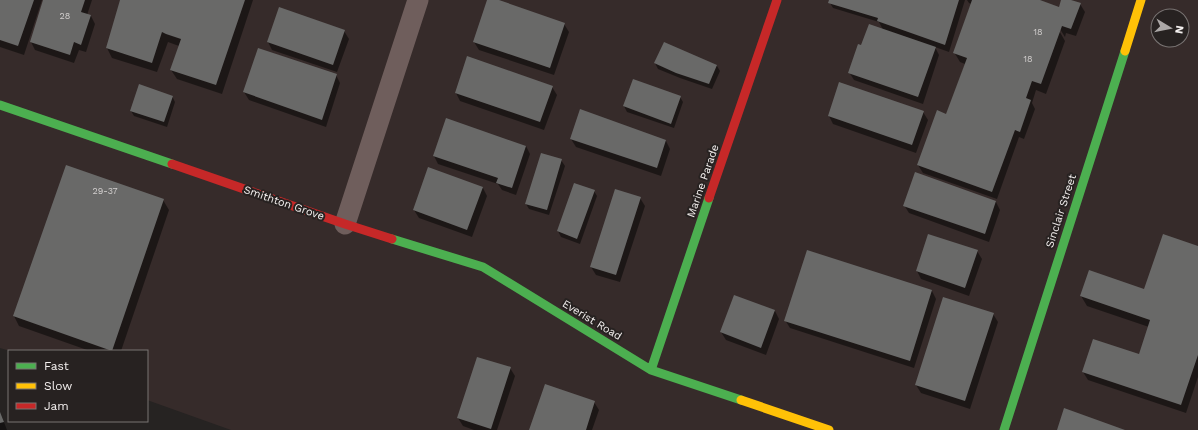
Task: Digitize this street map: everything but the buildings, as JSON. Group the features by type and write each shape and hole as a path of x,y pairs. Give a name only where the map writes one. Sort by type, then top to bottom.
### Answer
{"street":[{"path":"345,224 418,0"},
{"name":"Marine Parade","path":"651,370 777,0"},
{"name":"Sinclair Street","path":"1004,430 1141,0"},
{"name":"Smithton Grove","path":"0,105 345,224"},
{"name":"Everist Road","path":"345,224 483,267 651,370 829,430"}],"shaded area":[{"path":"0,0 1198,0 1198,430 231,430 148,400 148,350 8,350 0,348"}],"traffic: fast":[{"path":"1004,430 1125,51"},
{"path":"0,105 172,164"},
{"path":"651,370 709,198"},
{"path":"392,239 483,267 651,370 741,400"}],"traffic: slow":[{"path":"1125,51 1141,0"},
{"path":"741,400 829,430"}],"traffic: jam":[{"path":"709,198 777,0"},
{"path":"172,164 392,239"}]}
